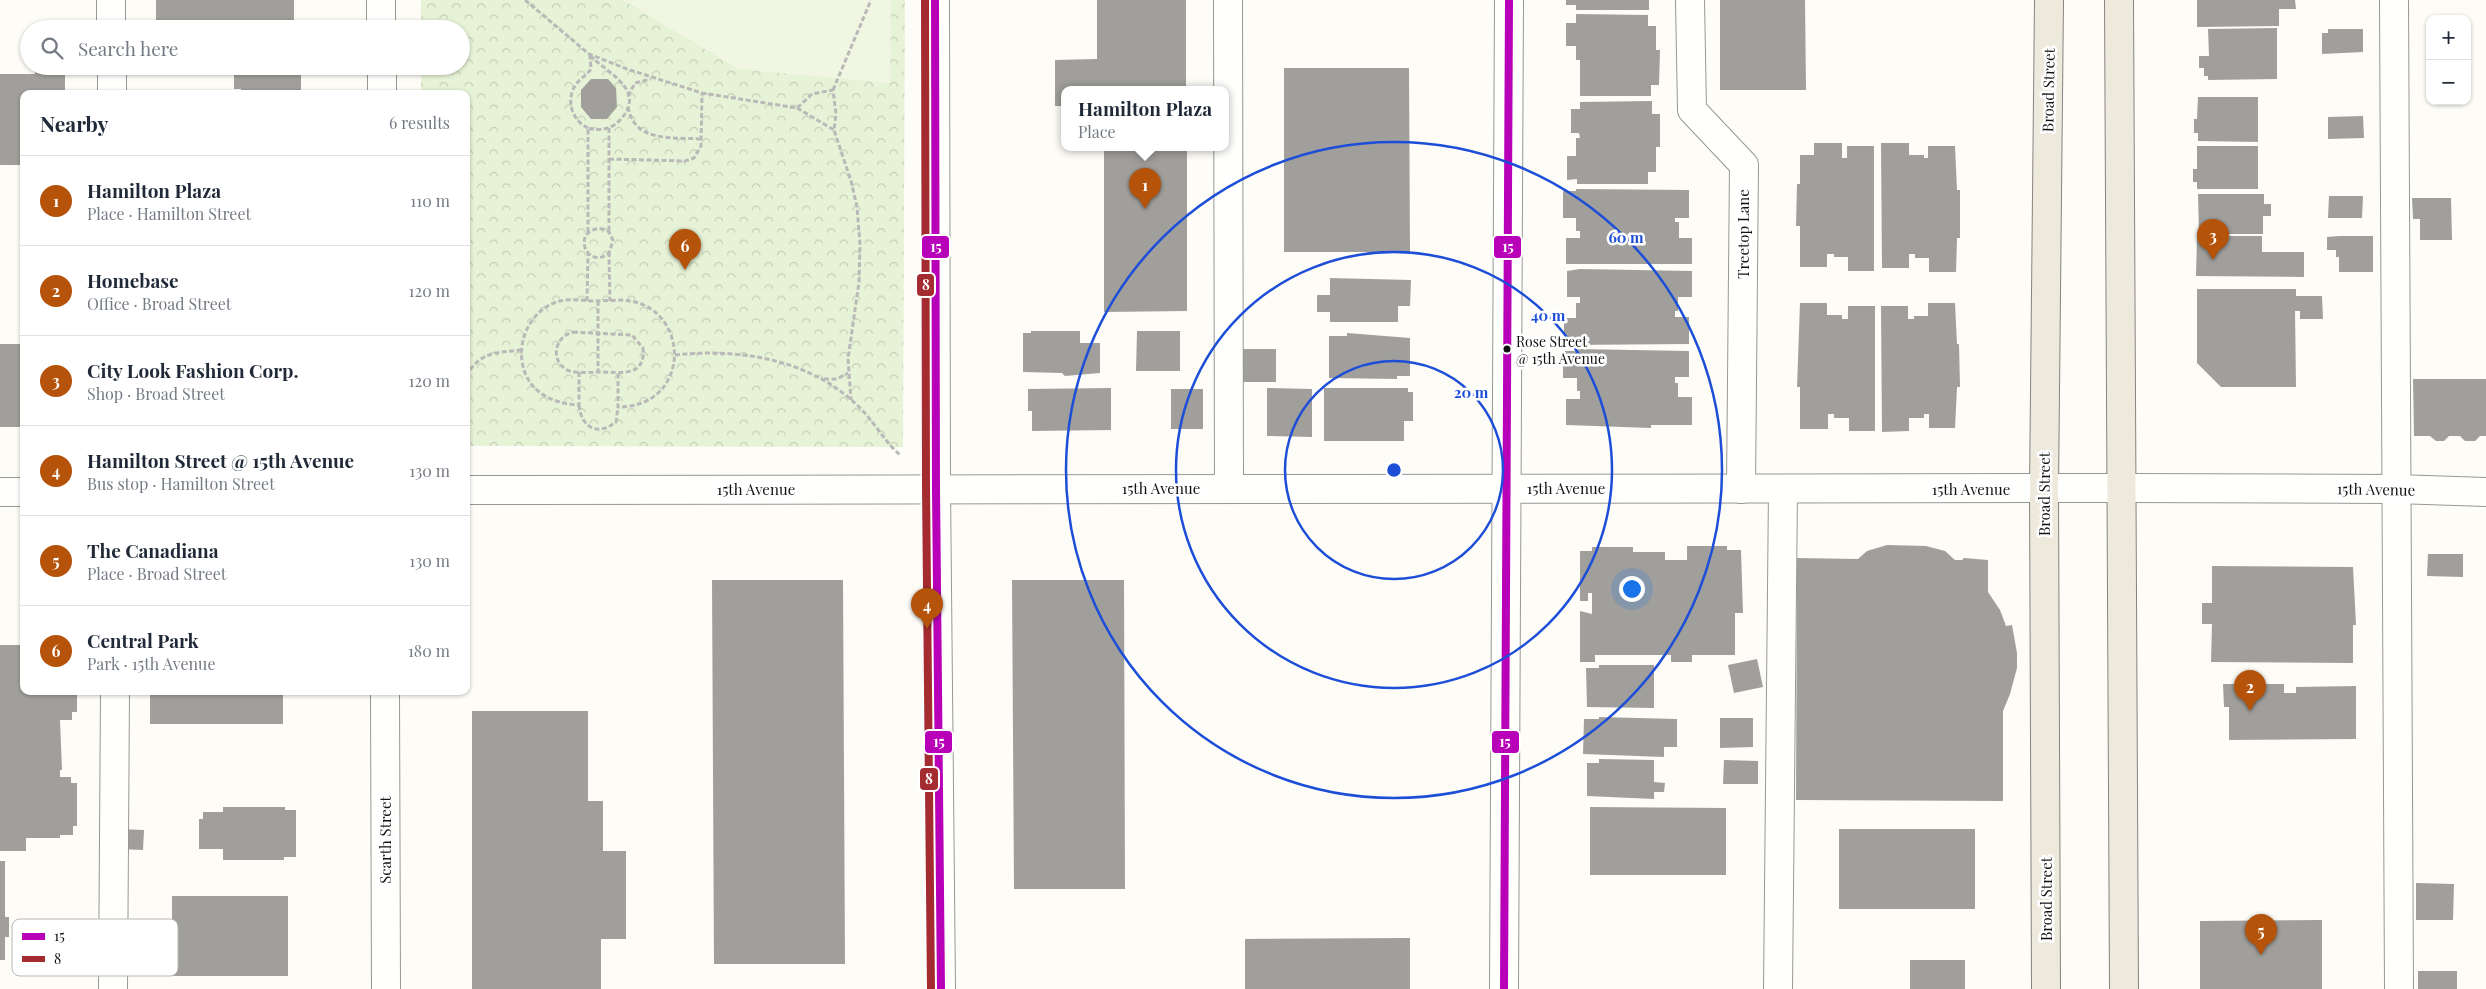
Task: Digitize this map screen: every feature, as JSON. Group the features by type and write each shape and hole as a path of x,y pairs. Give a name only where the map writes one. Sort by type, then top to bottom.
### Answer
{"main road":[{"name":"Broad Street","path":"2046,989 2044,489 2049,0"},
{"path":"2119,0 2124,989"}],"street":[{"path":"111,0 111,20"},
{"path":"381,0 381,20"},
{"path":"935,0 936,488 941,989"},
{"path":"1228,0 1228,86"},
{"path":"1504,989 1509,0"},
{"name":"Treetop Lane","path":"1690,0 1692,110 1744,166 1741,489"},
{"path":"2394,0 2399,989"},
{"path":"112,75 112,90"},
{"path":"382,75 382,90"},
{"path":"1228,151 1229,488"},
{"name":"15th Avenue","path":"470,490 2121,488 2396,489 2486,492"},
{"path":"1778,989 1783,489"},
{"path":"0,492 20,492"},
{"path":"113,919 115,695"},
{"name":"Scarth Street","path":"385,695 386,989"},
{"path":"113,976 113,989"}],"path":[{"path":"525,0 620,79 628,99"},
{"path":"851,400 848,373 849,346 855,320 860,244 857,207 851,181 834,130 836,114 833,90 871,0"},
{"path":"589,54 654,79 702,93 797,108 817,118 834,130"},
{"path":"589,54 592,63 591,69 576,84 571,99 574,116 588,128 598,130 609,128 621,119 630,90 635,83 654,79"},
{"path":"797,108 812,94 833,90"},
{"path":"609,159 685,161 696,156 701,149 702,93"},
{"path":"627,104 630,116 635,124 649,136 701,139"},
{"path":"587,301 588,253 584,243 588,232 588,128"},
{"path":"609,128 609,232 612,240 610,252 610,301"},
{"path":"588,232 600,228 609,232"},
{"path":"588,253 601,257 610,252"},
{"path":"579,405 554,402 539,392 526,373 521,350 529,325 541,311 566,300 630,301 648,307 655,312 670,330 675,355 671,375 657,394 642,404 618,407"},
{"path":"598,301 598,372"},
{"path":"573,332 628,334 635,337 642,345 643,357 641,364 634,371 618,373 579,372 567,370 559,364 556,352 559,342 573,332"},
{"path":"470,370 483,356 521,350"},
{"path":"675,355 703,352 767,359 796,366 823,379 851,400 868,418 886,442 936,488"},
{"path":"579,372 580,416 586,424 600,430 609,428 616,422 618,373"},
{"path":"823,379 837,379 848,373"}],"green space":[{"path":"421,0 905,0 903,447 470,446 470,90 421,90 421,75 470,75 470,20 421,20"},
{"path":"623,0 891,0 890,83 738,69"}],"building":[{"path":"156,0 294,0 294,20 156,20"},
{"path":"1097,0 1186,0 1186,86 1061,86 1061,106 1055,106 1055,60 1097,59"},
{"path":"1566,0 1649,0 1649,10 1576,10 1576,5 1566,5"},
{"path":"1720,0 1805,0 1806,90 1720,90"},
{"path":"2197,0 2295,0 2296,9 2279,9 2279,26 2197,27"},
{"path":"1576,14 1648,15 1648,26 1656,26 1656,50 1660,50 1659,85 1651,85 1651,96 1580,96 1580,60 1576,60 1576,46 1566,46 1566,23 1576,23"},
{"path":"2277,28 2277,79 2208,80 2208,76 2204,76 2204,68 2199,68 2199,56 2209,56 2208,29"},
{"path":"2328,29 2363,29 2363,52 2322,54 2322,33 2328,33"},
{"path":"1284,68 1409,68 1410,252 1284,252"},
{"path":"0,74 65,75 65,90 20,90 20,165 0,165"},
{"path":"234,75 301,75 301,90 234,89"},
{"path":"591,79 608,79 616,88 617,107 607,119 591,119 581,107 581,90"},
{"path":"2198,97 2258,97 2258,142 2198,141 2198,133 2194,133 2194,119 2197,119"},
{"path":"1652,101 1652,114 1660,114 1660,147 1656,147 1656,172 1648,172 1648,184 1577,184 1577,179 1567,180 1567,156 1576,156 1576,138 1580,138 1579,133 1571,133 1571,109 1580,109 1580,102"},
{"path":"2363,116 2364,138 2328,139 2328,117"},
{"path":"1814,143 1842,143 1842,158 1847,158 1847,146 1874,146 1874,271 1848,271 1848,257 1834,257 1834,254 1827,254 1827,267 1800,267 1800,226 1796,226 1797,184 1800,184 1800,155 1814,155"},
{"path":"1881,143 1909,143 1909,155 1924,155 1924,158 1928,158 1928,146 1955,146 1957,190 1960,190 1960,238 1957,238 1956,272 1929,272 1929,258 1915,258 1915,254 1909,254 1909,268 1882,268"},
{"path":"2197,146 2258,146 2258,189 2197,189 2197,182 2193,182 2193,169 2197,169"},
{"path":"1104,151 1187,151 1187,311 1104,312"},
{"path":"1576,189 1689,190 1689,218 1675,218 1675,222 1679,222 1679,238 1692,238 1692,264 1566,264 1566,238 1580,238 1580,231 1576,231 1576,218 1563,218 1563,191 1576,191"},
{"path":"2198,194 2264,194 2264,204 2271,204 2271,216 2263,216 2263,234 2199,234"},
{"path":"2329,196 2363,196 2362,218 2328,218"},
{"path":"2412,198 2451,198 2452,240 2420,240 2420,219 2413,219"},
{"path":"2197,236 2262,236 2262,252 2304,252 2304,277 2196,276"},
{"path":"2373,236 2373,272 2339,272 2339,257 2336,257 2336,250 2327,250 2327,237"},
{"path":"1580,269 1692,271 1692,297 1678,297 1678,311 1675,311 1675,317 1689,317 1689,344 1564,345 1564,318 1576,318 1576,303 1580,303 1580,297 1567,297 1567,271"},
{"path":"1330,278 1411,280 1410,306 1398,306 1398,322 1330,322 1330,312 1317,312 1317,295 1330,295"},
{"path":"2197,289 2296,289 2296,296 2322,296 2323,319 2300,319 2300,311 2295,311 2296,387 2221,387 2197,363"},
{"path":"1800,303 1827,303 1827,315 1842,315 1842,319 1848,319 1848,306 1875,306 1875,431 1849,431 1849,418 1834,418 1834,414 1828,414 1828,429 1800,429 1800,387 1797,387"},
{"path":"1928,303 1955,303 1957,344 1959,344 1960,387 1957,387 1955,428 1929,428 1929,414 1924,414 1924,418 1909,418 1909,431 1882,432 1881,306 1908,306 1908,319 1914,319 1914,316 1928,316"},
{"path":"1031,331 1080,331 1080,343 1100,343 1100,373 1065,376 1062,373 1023,372 1023,333 1031,333"},
{"path":"1137,331 1180,331 1180,371 1136,371"},
{"path":"1347,333 1410,338 1410,376 1397,376 1397,379 1329,378 1329,336 1347,336"},
{"path":"0,344 20,344 20,427 0,427"},
{"path":"1242,349 1276,349 1276,382 1242,382"},
{"path":"1576,349 1689,351 1689,377 1675,377 1675,383 1678,383 1678,397 1692,397 1692,425 1651,425 1651,428 1566,425 1566,399 1580,399 1580,391 1577,391 1577,378 1563,378 1563,351 1576,351"},
{"path":"2413,379 2486,379 2486,436 2480,436 2475,441 2465,441 2460,436 2449,436 2444,441 2436,441 2430,436 2414,436"},
{"path":"1111,388 1111,430 1032,431 1032,411 1028,411 1028,389"},
{"path":"1267,388 1312,389 1312,437 1267,436"},
{"path":"1324,388 1408,388 1408,392 1413,392 1413,421 1404,421 1404,441 1324,441"},
{"path":"1171,389 1203,389 1203,429 1171,429"},
{"path":"1887,545 1926,546 1945,551 1955,560 1962,560 1964,558 1988,560 1988,592 2000,610 2006,626 2012,625 2017,653 2017,668 2003,711 2003,801 1796,800 1797,558 1858,559 1867,551"},
{"path":"1687,546 1727,546 1727,550 1741,550 1743,613 1735,613 1735,655 1692,655 1692,662 1671,662 1671,655 1595,655 1595,662 1580,662 1580,611 1592,614 1592,593 1588,593 1588,601 1580,601 1580,551 1592,551 1592,547 1633,547 1633,552 1665,552 1665,560 1687,560"},
{"path":"2428,554 2463,554 2463,577 2427,576"},
{"path":"2212,566 2353,567 2356,625 2353,625 2353,663 2211,662 2212,624 2202,624 2202,603 2212,603"},
{"path":"712,580 843,580 845,964 714,964"},
{"path":"1012,580 1124,580 1125,889 1014,889"},
{"path":"0,645 20,645 20,695 77,695 77,712 72,712 72,720 60,720 62,770 60,770 60,777 71,777 71,783 77,783 77,826 73,826 73,835 60,835 60,838 26,838 26,851 0,851"},
{"path":"1757,659 1763,687 1734,693 1728,665"},
{"path":"1599,665 1654,665 1654,708 1587,707 1586,668 1599,668"},
{"path":"2223,684 2284,684 2284,693 2296,693 2296,687 2356,686 2356,739 2229,740 2229,707 2224,707"},
{"path":"150,695 283,695 283,724 150,724"},
{"path":"472,711 588,711 588,801 603,801 603,851 626,851 626,939 601,939 601,989 472,989"},
{"path":"1599,717 1677,719 1677,747 1664,747 1664,757 1583,754 1584,719 1599,719"},
{"path":"1720,718 1753,718 1753,747 1720,748"},
{"path":"1599,759 1654,760 1654,782 1665,783 1664,792 1654,792 1654,799 1587,796 1587,763 1599,763"},
{"path":"1724,760 1758,761 1758,784 1723,784"},
{"path":"223,807 285,807 285,810 296,810 296,857 284,857 284,860 223,860 223,849 199,849 199,819 203,819 203,812 223,812"},
{"path":"1590,807 1726,808 1726,875 1590,875"},
{"path":"119,829 144,830 143,850 118,849"},
{"path":"1839,829 1975,829 1975,909 1839,909"},
{"path":"0,861 5,861 5,917 9,917 9,937 5,937 5,960 0,960"},
{"path":"2416,883 2454,884 2453,920 2416,920"},
{"path":"172,896 288,896 288,976 178,976 178,919 172,919"},
{"path":"2322,920 2322,989 2200,989 2200,921"},
{"path":"1410,938 1410,989 1245,989 1245,939"},
{"path":"1910,960 1965,960 1965,989 1910,989"},
{"path":"2418,971 2457,971 2457,989 2418,989"}],"transit line":[{"name":"8","path":"925,0 926,488 931,989"},
{"name":"15","path":"935,0 936,488 941,989"},
{"name":"15","path":"1504,989 1509,0"}],"place":[{"name":"Hamilton Plaza","path":"1145,209"},
{"name":"City Look Fashion Corp.","path":"2213,260"},
{"name":"Central Park","path":"685,270"},
{"name":"Rose Street @ 15th Avenue","path":"1507,349"},
{"name":"Hamilton Street @ 15th Avenue","path":"927,629"},
{"name":"Homebase","path":"2250,711"},
{"name":"The Canadiana","path":"2261,955"}]}
